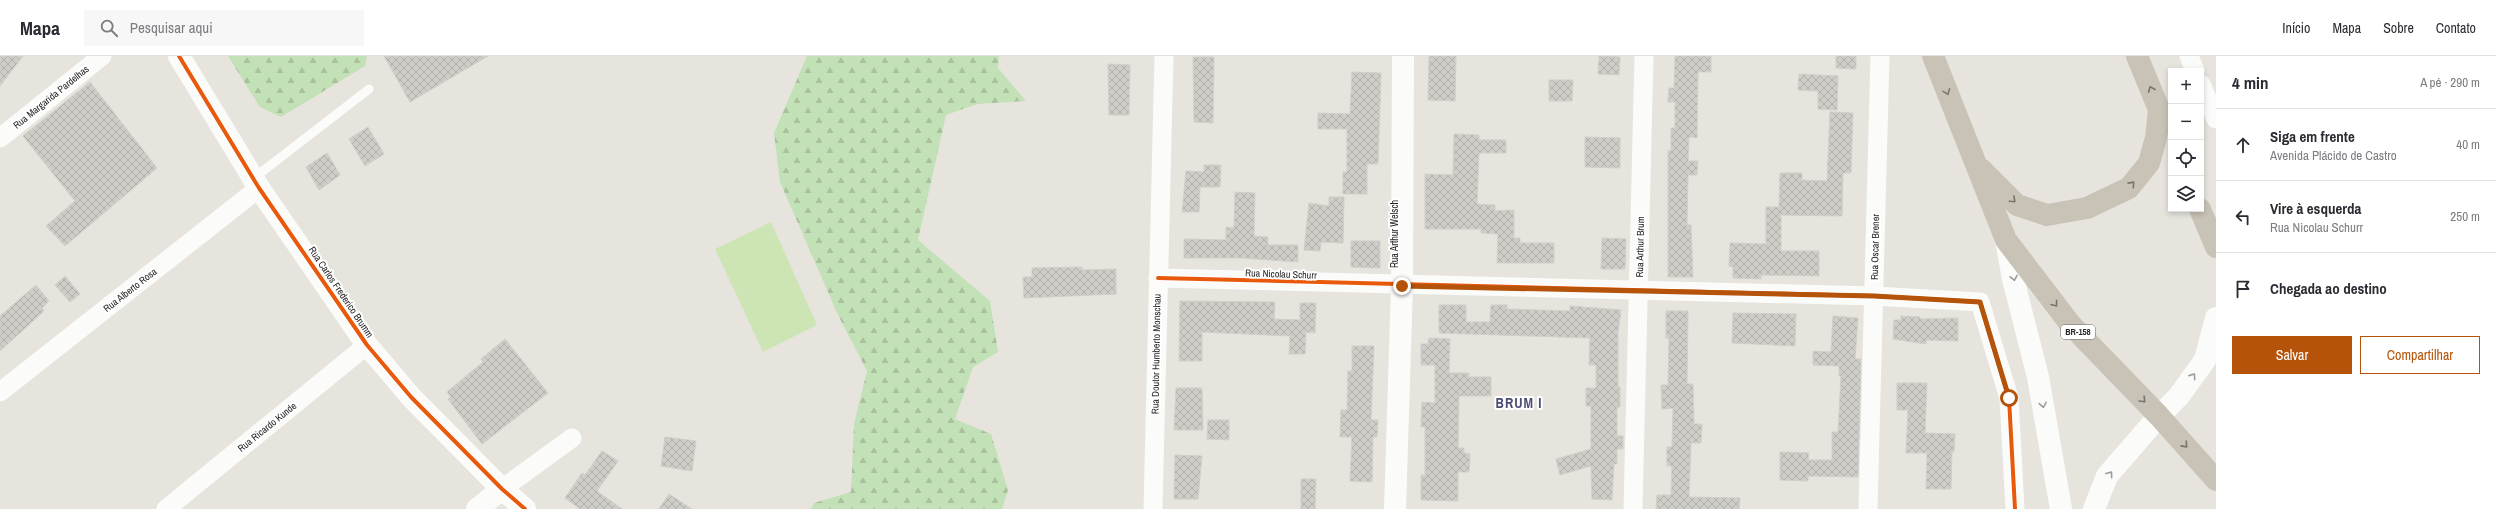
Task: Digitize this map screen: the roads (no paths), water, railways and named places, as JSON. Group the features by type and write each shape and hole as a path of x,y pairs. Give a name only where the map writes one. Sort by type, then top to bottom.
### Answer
{"highway":[{"name":"BR-158","path":"1933,56 2006,240 2071,325 2159,416 2216,480"},
{"path":"2137,56 2168,131"},
{"path":"1975,163 2017,205 2047,215 2087,208 2129,188 2148,163 2156,138 2159,110"},
{"path":"2201,212 2216,246"}],"street":[{"name":"Rua Margarida Pardelhas","path":"0,138 102,56"},
{"name":"Rua Carlos Frederico Brumm","path":"179,56 257,183 367,345 411,397 502,489 525,509"},
{"name":"Rua Doutor Humberto Monschau","path":"1153,509 1164,56"},
{"name":"Rua Arthur Welsch","path":"1395,509 1402,286 1403,56"},
{"name":"Rua Arthur Brum","path":"1634,509 1644,56"},
{"name":"Rua Oscar Brener","path":"1868,509 1880,56"},
{"path":"2189,56 2194,68"},
{"path":"2204,91 2216,119"},
{"name":"Rua Alberto Rosa","path":"0,392 257,183"},
{"path":"2006,240 2038,377 2061,509"},
{"name":"Rua Nicolau Schurr","path":"1158,278 1402,286 1874,296 1980,302 2009,398 2015,509"},
{"path":"2094,509 2107,476 2159,416 2179,396 2205,360 2216,318"},
{"name":"Rua Ricardo Kunde","path":"166,509 367,345"},
{"path":"477,509 572,438"}],"lane":[{"path":"257,183 369,89"}],"district":[{"name":"BRUM I","path":"1519,403"}]}
